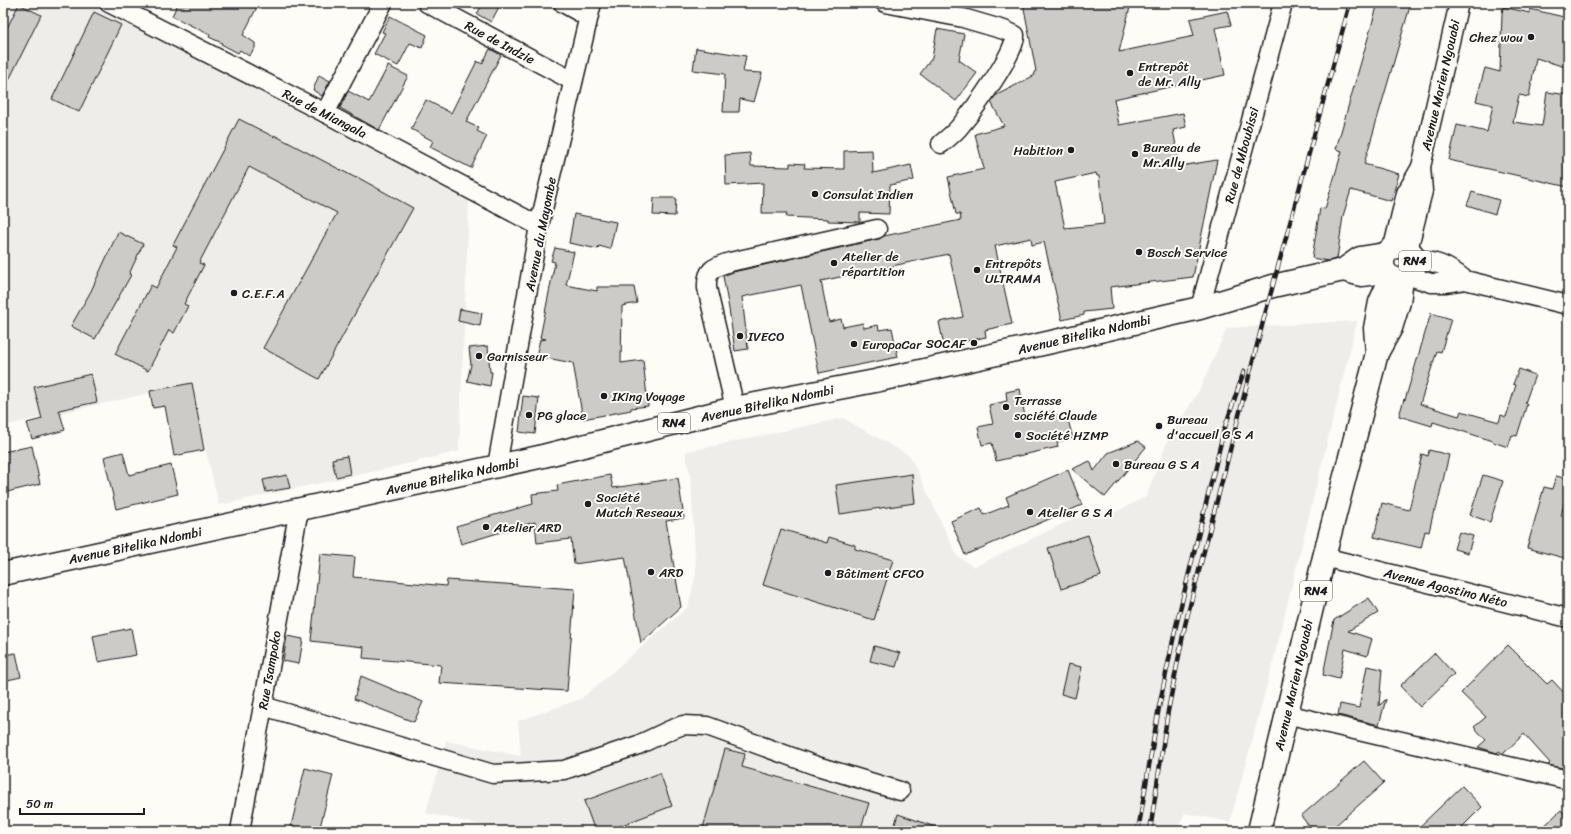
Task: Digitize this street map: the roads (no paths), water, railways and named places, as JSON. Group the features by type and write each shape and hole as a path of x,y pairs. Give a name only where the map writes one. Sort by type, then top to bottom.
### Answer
{"highway":[{"name":"Avenue Bitelika Ndombi","path":"3,574 498,466 735,408 1047,343 1200,308 1273,286 1343,270 1361,275 1373,275 1398,264"},
{"name":"Avenue Marien Ngouabi","path":"1259,831 1324,557 1377,353 1375,328 1380,302 1398,264"}],"street":[{"name":"Rue de Miangala","path":"109,3 325,113 539,226"},
{"path":"325,113 383,3"},
{"name":"Rue de Indzie","path":"428,3 573,81"},
{"path":"563,3 590,10"},
{"path":"885,3 963,18 1004,30 1015,35 1014,45 974,108 960,127 941,144"},
{"name":"Rue de Mboubissi","path":"1200,308 1283,3"},
{"name":"Avenue Marien Ngouabi","path":"1398,264 1423,191 1421,167 1459,3"},
{"name":"Avenue du Mayombe","path":"498,466 539,226 590,10"},
{"path":"735,408 707,288 708,273 712,269 730,262 877,229"},
{"path":"1398,264 1431,283 1445,283 1465,280 1568,305"},
{"name":"Rue Tsampoko","path":"240,831 299,509"},
{"name":"Avenue Agostino Néto","path":"1324,557 1568,618"},
{"path":"263,706 493,774 564,770 638,745 683,725 707,726 814,765 900,791"},
{"path":"1286,714 1568,780"}],"railway":[{"path":"1150,831 1168,711 1185,625 1264,318 1350,3"},
{"path":"1138,831 1159,707 1176,626 1224,430 1244,371"}],"place":[{"name":"Chez wou","path":"1531,37"},
{"name":"Entrepôt de Mr. Ally","path":"1130,73"},
{"name":"Habition","path":"1071,150"},
{"name":"Bureau de Mr.Ally","path":"1135,154"},
{"name":"Consulat Indien","path":"815,194"},
{"name":"Bosch Service","path":"1139,252"},
{"name":"Atelier de répartition","path":"834,263"},
{"name":"Entrepôts ULTRAMA","path":"977,270"},
{"name":"C.E.F.A","path":"234,293"},
{"name":"IVECO","path":"740,336"},
{"name":"SOCAF","path":"974,343"},
{"name":"EuropaCar","path":"854,344"},
{"name":"Garnisseur","path":"479,356"},
{"name":"IKing Voyage","path":"604,396"},
{"name":"Terrasse société Claude","path":"1006,407"},
{"name":"PG glace","path":"529,415"},
{"name":"Bureau d'accueil G S A","path":"1159,426"},
{"name":"Société HZMP","path":"1018,435"},
{"name":"Bureau G S A","path":"1116,464"},
{"name":"Société Mutch Reseaux","path":"588,504"},
{"name":"Atelier G S A","path":"1030,512"},
{"name":"Atelier ARD","path":"486,527"},
{"name":"ARD","path":"651,572"},
{"name":"Bâtiment CFCO","path":"828,573"}]}
